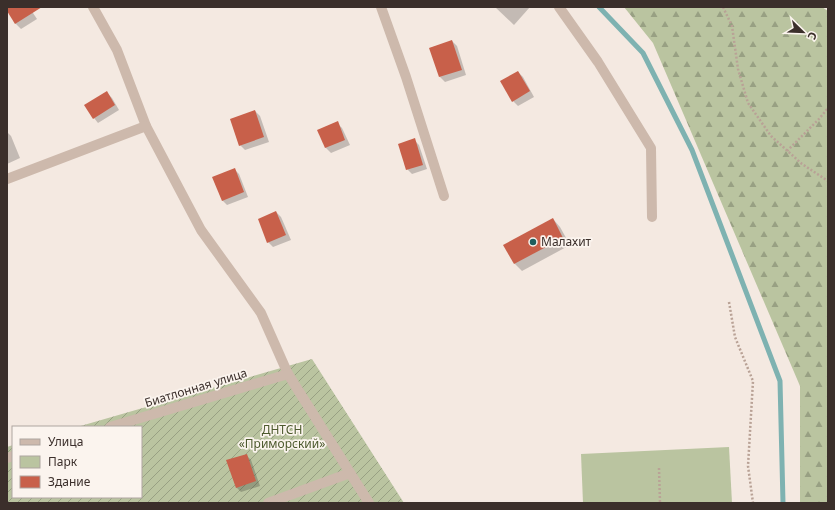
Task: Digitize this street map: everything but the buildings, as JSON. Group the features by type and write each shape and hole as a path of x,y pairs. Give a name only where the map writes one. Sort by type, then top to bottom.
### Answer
{"street":[{"path":"93,7 117,50 146,126 201,230 261,313 288,374 369,503"},
{"path":"381,7 406,77 444,196"},
{"path":"559,7 598,62 651,148 652,217"},
{"path":"7,179 146,126"},
{"name":"Биатлонная улица","path":"113,426 288,374"},
{"path":"268,503 350,473"}],"path":[{"path":"723,7 732,26 738,69 748,103 771,136 802,164 828,181"},
{"path":"787,151 828,108"},
{"path":"729,302 735,337 753,381 748,466 753,503"},
{"path":"659,468 660,503"}],"green space":[{"path":"624,7 822,7 828,11 828,503 800,503 800,386 653,43"},
{"name":"ДНТСН «Приморский»","path":"312,359 404,503 7,503 7,447 12,445 12,498 142,498 142,426 80,426"},
{"path":"729,447 732,503 583,503 581,454"}],"waterway":[{"path":"599,7 643,53 692,150 780,381 783,503"}],"place":[{"name":"Малахит","path":"533,242"}]}
